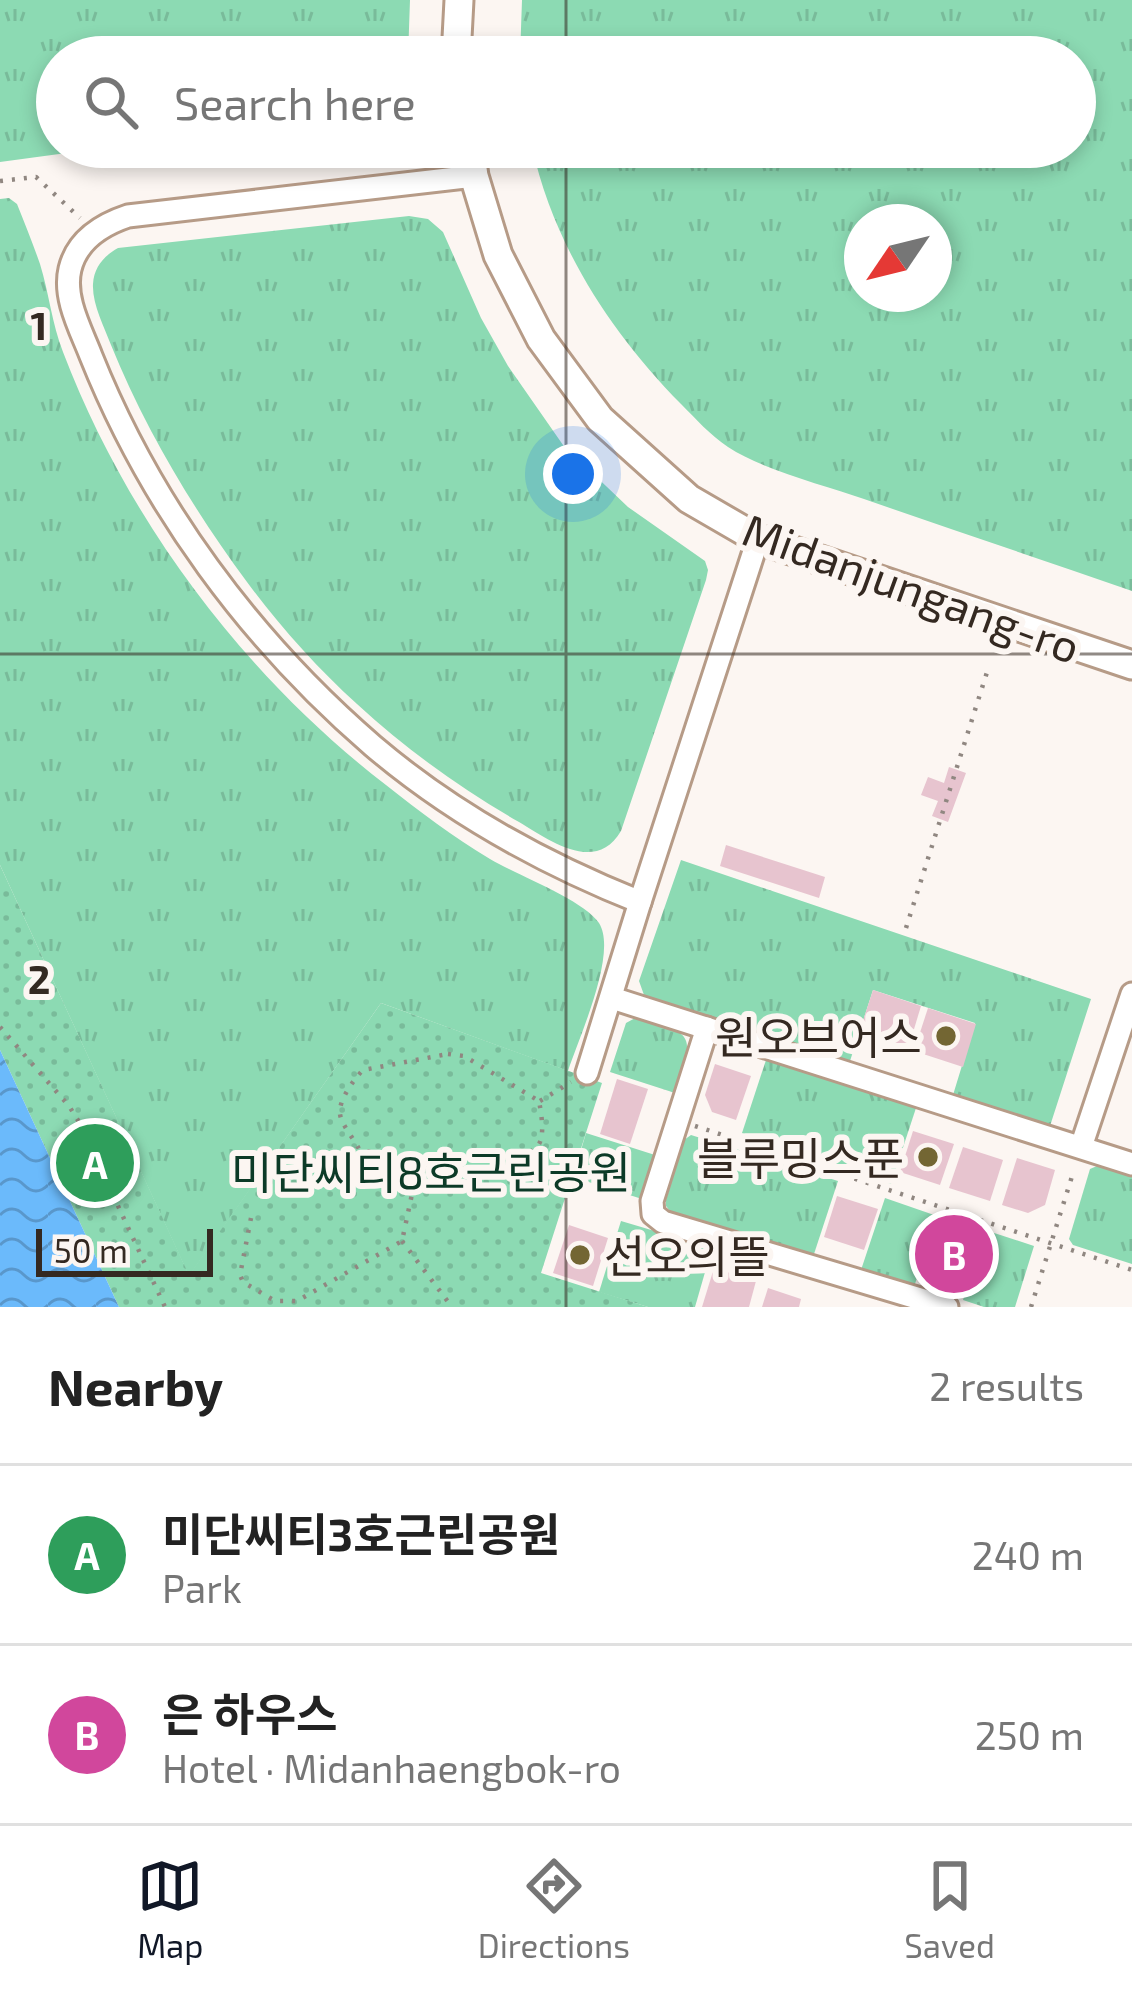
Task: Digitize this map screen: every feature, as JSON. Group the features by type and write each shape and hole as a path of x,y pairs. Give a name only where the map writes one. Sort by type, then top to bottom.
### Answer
{"street":[{"path":"457,36 459,0"},
{"name":"Midanjungang-ro","path":"473,168 498,255 541,340 600,419 689,500 758,538 1132,664"},
{"path":"474,176 128,216 109,223 83,243 68,282 75,316 105,390 166,506 239,608 321,698 372,745 460,812 542,860 640,902"},
{"path":"586,1073 758,538"},
{"path":"1081,1147 1132,994"},
{"path":"611,998 1132,1164"},
{"path":"707,1028 652,1201 653,1214 663,1222 947,1307"}],"path":[{"path":"0,181 36,177 94,232"},
{"path":"906,928 988,669"},
{"path":"0,1027 80,1122 165,1307"},
{"path":"448,1054 464,1056 539,1101 539,1144 502,1169 443,1170 415,1180 392,1158 359,1149 340,1115 363,1070 448,1054"},
{"path":"539,1101 586,1073"},
{"path":"678,1120 1132,1270"},
{"path":"1031,1307 1081,1147"},
{"path":"251,1218 240,1276 243,1282 274,1301 304,1298 402,1241 415,1180"},
{"path":"402,1241 452,1307"}],"green space":[{"path":"0,0 410,0 409,36 36,36 36,157 0,162"},
{"path":"522,0 1132,0 1132,591 776,470 721,442 631,348 588,286 555,219 538,168 1096,168 1096,36 521,36"},
{"path":"0,199 17,204 40,264 56,331 89,414 120,475 195,591 238,644 334,742 476,851 591,914 604,937 600,974 568,1071 381,1003 189,1276 0,865"},
{"path":"409,216 428,219 443,232 508,366 563,445 628,507 705,561 708,570 621,831 599,850 558,845 476,796 395,737 313,661 247,582 189,497 139,407 96,307 95,272 118,248"},
{"path":"681,860 1091,999 1050,1126 953,1095 975,1023 873,990 850,1061 644,995 639,981"},
{"name":"미단씨티8호근린공원","path":"0,865 189,1275 381,1003 602,1083 541,1273 648,1307 119,1307 0,1050"},
{"path":"637,1017 671,1028 686,1040 686,1059 675,1093 610,1072 626,1023"},
{"path":"767,1057 916,1108 891,1184 742,1133"},
{"path":"586,1133 655,1155 642,1199 573,1177"},
{"path":"691,1135 838,1181 813,1257 673,1215 666,1200 684,1140"},
{"path":"1097,1166 1132,1177 1132,1264 1073,1245 1069,1239 1090,1169"},
{"path":"885,1198 937,1216 914,1287 861,1270"},
{"path":"621,1221 712,1248 695,1307 648,1307 599,1292"},
{"path":"985,1230 1034,1246 1015,1307 984,1307 963,1300"}],"water":[{"path":"0,1050 119,1307 0,1307"}],"building":[{"path":"949,767 966,773 948,822 932,816 938,801 921,795 928,777 944,783"},
{"path":"726,845 825,877 819,898 720,866"},
{"path":"873,990 921,1006 908,1049 859,1033"},
{"path":"928,1008 976,1024 963,1067 914,1051"},
{"path":"715,1064 751,1076 736,1120 712,1112 705,1095"},
{"path":"617,1079 648,1089 630,1144 600,1134"},
{"path":"913,1131 954,1144 940,1185 900,1172"},
{"path":"963,1147 1003,1160 990,1201 949,1188"},
{"path":"1017,1158 1055,1170 1045,1205 1028,1213 1002,1205"},
{"path":"837,1196 878,1209 864,1250 824,1237"},
{"path":"569,1225 608,1238 593,1286 553,1273"},
{"path":"938,1227 979,1241 965,1282 925,1268"},
{"path":"714,1268 756,1281 749,1307 702,1307"},
{"path":"768,1288 801,1299 799,1307 762,1307"}],"place":[{"name":"원오브어스","path":"946,1036"},
{"name":"블루밍스푼","path":"928,1157"},
{"name":"미단씨티3호근린공원","path":"95,1163"},
{"name":"은 하우스","path":"954,1254"},
{"name":"선오의뜰","path":"580,1255"}]}
